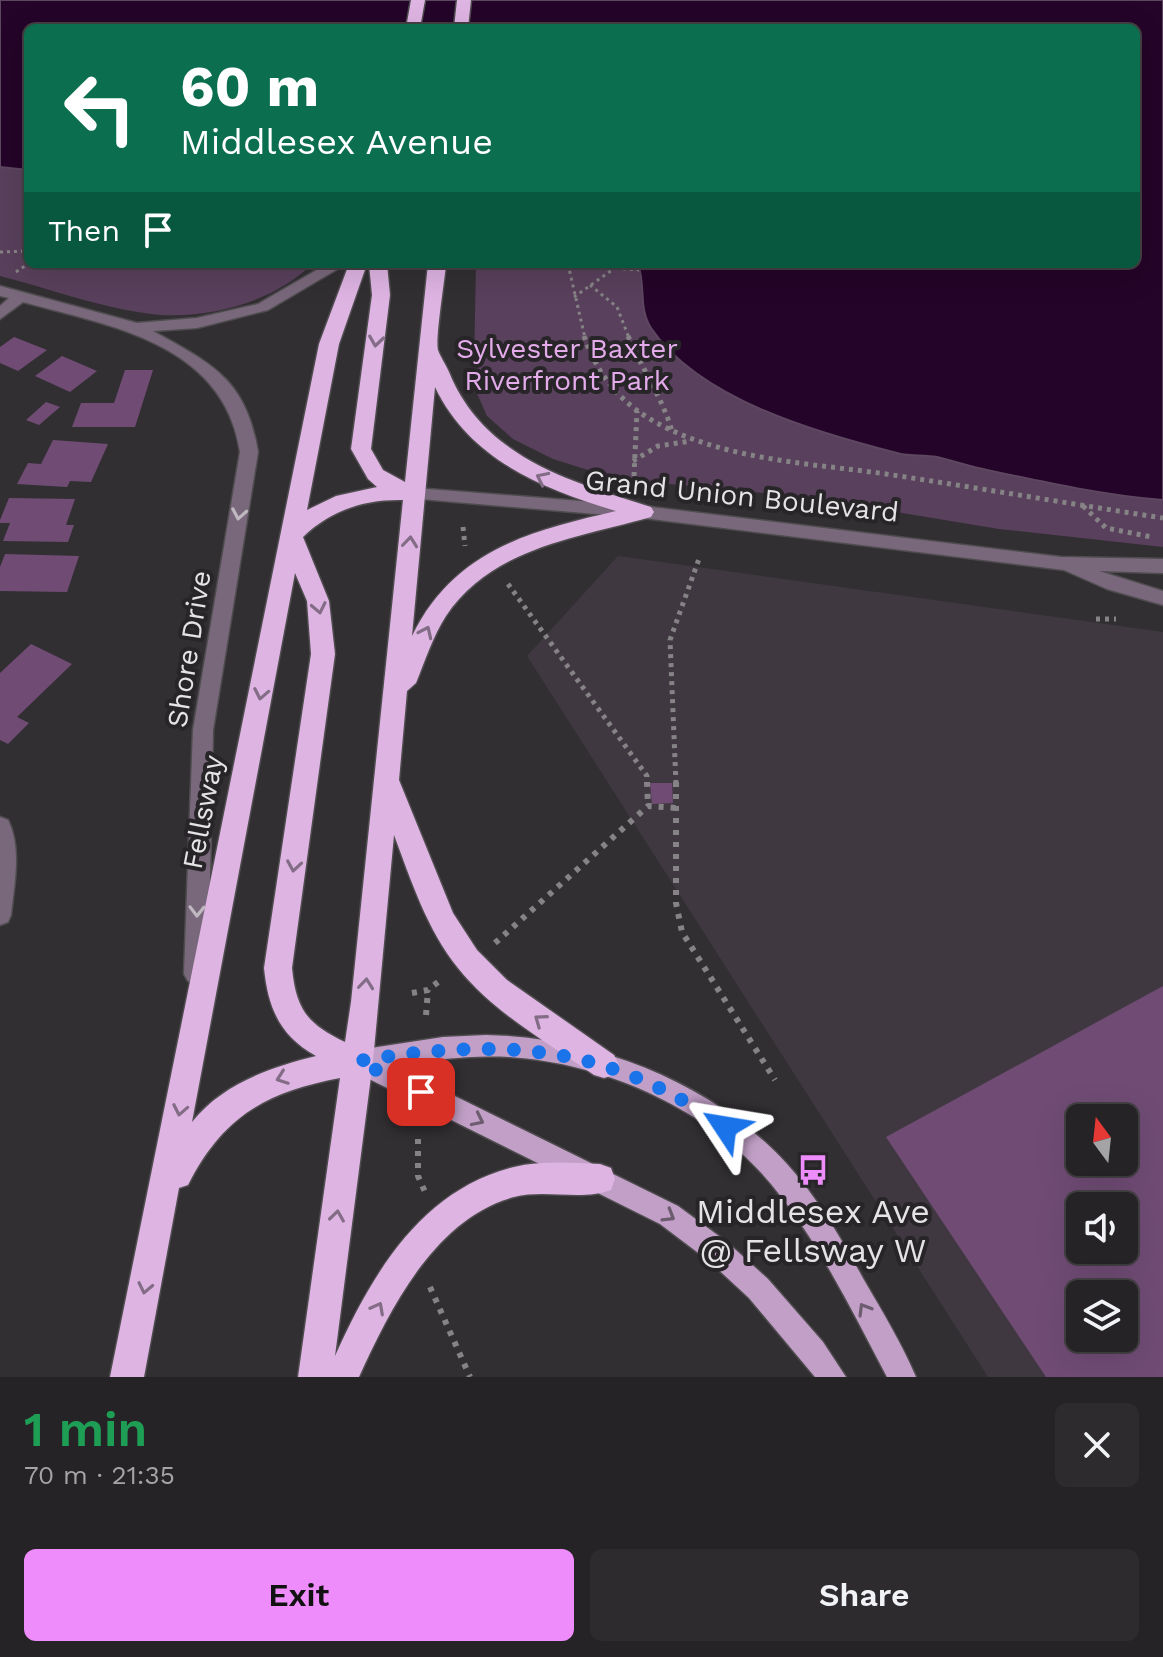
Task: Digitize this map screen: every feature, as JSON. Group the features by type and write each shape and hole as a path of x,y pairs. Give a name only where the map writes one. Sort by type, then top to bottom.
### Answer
{"highway":[{"path":"414,24 418,0"},
{"path":"461,24 464,0"},
{"name":"Fellsway","path":"127,1377 329,344 356,268"},
{"path":"378,268 381,295 361,449 375,474 415,494"},
{"path":"315,1377 358,1061 437,268"},
{"path":"429,346 439,380 450,400 480,438 498,454 549,482 643,512"},
{"path":"358,1061 327,1048 305,1034 289,1017 279,995 278,968 323,654 318,601 291,535 315,514 347,500 389,492 415,494"},
{"path":"395,704 432,621 465,580 513,550 571,530 643,512"},
{"path":"387,778 447,931 468,960 506,995 604,1065"},
{"path":"161,1212 185,1155 202,1130 224,1108 274,1081 309,1069 358,1061"},
{"path":"342,1377 394,1277 445,1216 480,1194 513,1182 555,1177 600,1179"}],"main road":[{"path":"358,1061 482,1047 526,1048 604,1065 702,1110 748,1143 779,1174 808,1216 902,1377"},
{"path":"358,1061 669,1215 711,1244 752,1279 786,1316 832,1377"}],"street":[{"name":"Shore Drive","path":"0,291 137,328 197,323 263,307 331,268"},
{"path":"0,314 21,296"},
{"name":"Shore Drive","path":"137,328 155,341 194,359 224,387 239,411 249,452 203,730 195,1034"},
{"name":"Grand Union Boulevard","path":"415,494 643,512 1061,563 1163,566"},
{"name":"Grand Union Boulevard","path":"1061,563 1114,584 1163,598"},
{"path":"0,826 5,858 0,915"}],"path":[{"path":"0,252 24,251"},
{"path":"569,268 584,338 598,366 618,395 672,432 696,441 1163,518"},
{"path":"594,268 639,270"},
{"path":"574,297 612,270"},
{"path":"590,285 617,307 642,370 663,401 672,432"},
{"path":"634,476 637,410"},
{"path":"633,461 658,446 696,441"},
{"path":"1083,505 1106,528 1163,539"},
{"path":"700,556 670,640 677,808 676,903 682,932 775,1080"},
{"path":"503,576 647,776 648,806"},
{"path":"1096,619 1116,619"},
{"path":"487,948 502,939 648,806 677,808"},
{"path":"412,993 428,990 447,974"},
{"path":"426,1015 428,990"},
{"path":"418,1139 418,1176 426,1197"},
{"path":"430,1287 470,1377"}],"shaded area":[{"path":"0,0 1163,0 1163,500 1047,483 937,457 901,454 835,436 764,410 699,375 672,353 647,320 639,268 1140,268 1140,24 24,24 24,170 0,167"},
{"path":"618,556 1163,632 1163,1377 988,1377 527,656"}],"green space":[{"path":"0,167 24,170 24,268 307,268 277,290 256,299 234,307 188,315 126,310 0,276"},
{"name":"Sylvester Baxter Riverfront Park","path":"476,268 639,268 649,325 661,341 692,369 751,404 801,424 904,454 936,457 1080,488 1163,500 1163,547 999,529 806,497 617,479 553,459 513,439 487,416 476,391"}],"building":[{"path":"14,337 47,350 18,371 0,363 0,347"},
{"path":"62,356 97,371 70,392 35,376"},
{"path":"125,370 153,370 135,427 72,427 81,403 114,403"},
{"path":"46,402 60,407 39,425 26,420"},
{"path":"53,440 108,444 91,482 70,481 67,487 17,484 28,463 41,464"},
{"path":"9,498 75,499 66,525 74,525 68,542 3,541 10,523 0,523 0,520"},
{"path":"5,554 79,556 67,592 0,591 0,567"},
{"path":"31,644 72,664 17,717 29,723 8,744 0,740 0,673"},
{"path":"650,783 672,783 673,803 652,804"},
{"path":"1163,986 1163,1377 1046,1377 886,1137"}],"place":[{"name":"Middlesex Ave @ Fellsway W","path":"813,1170"}],"route":[{"path":"421,1092 358,1061 406,1053 482,1047 526,1048 604,1065 702,1110 725,1127"}]}
